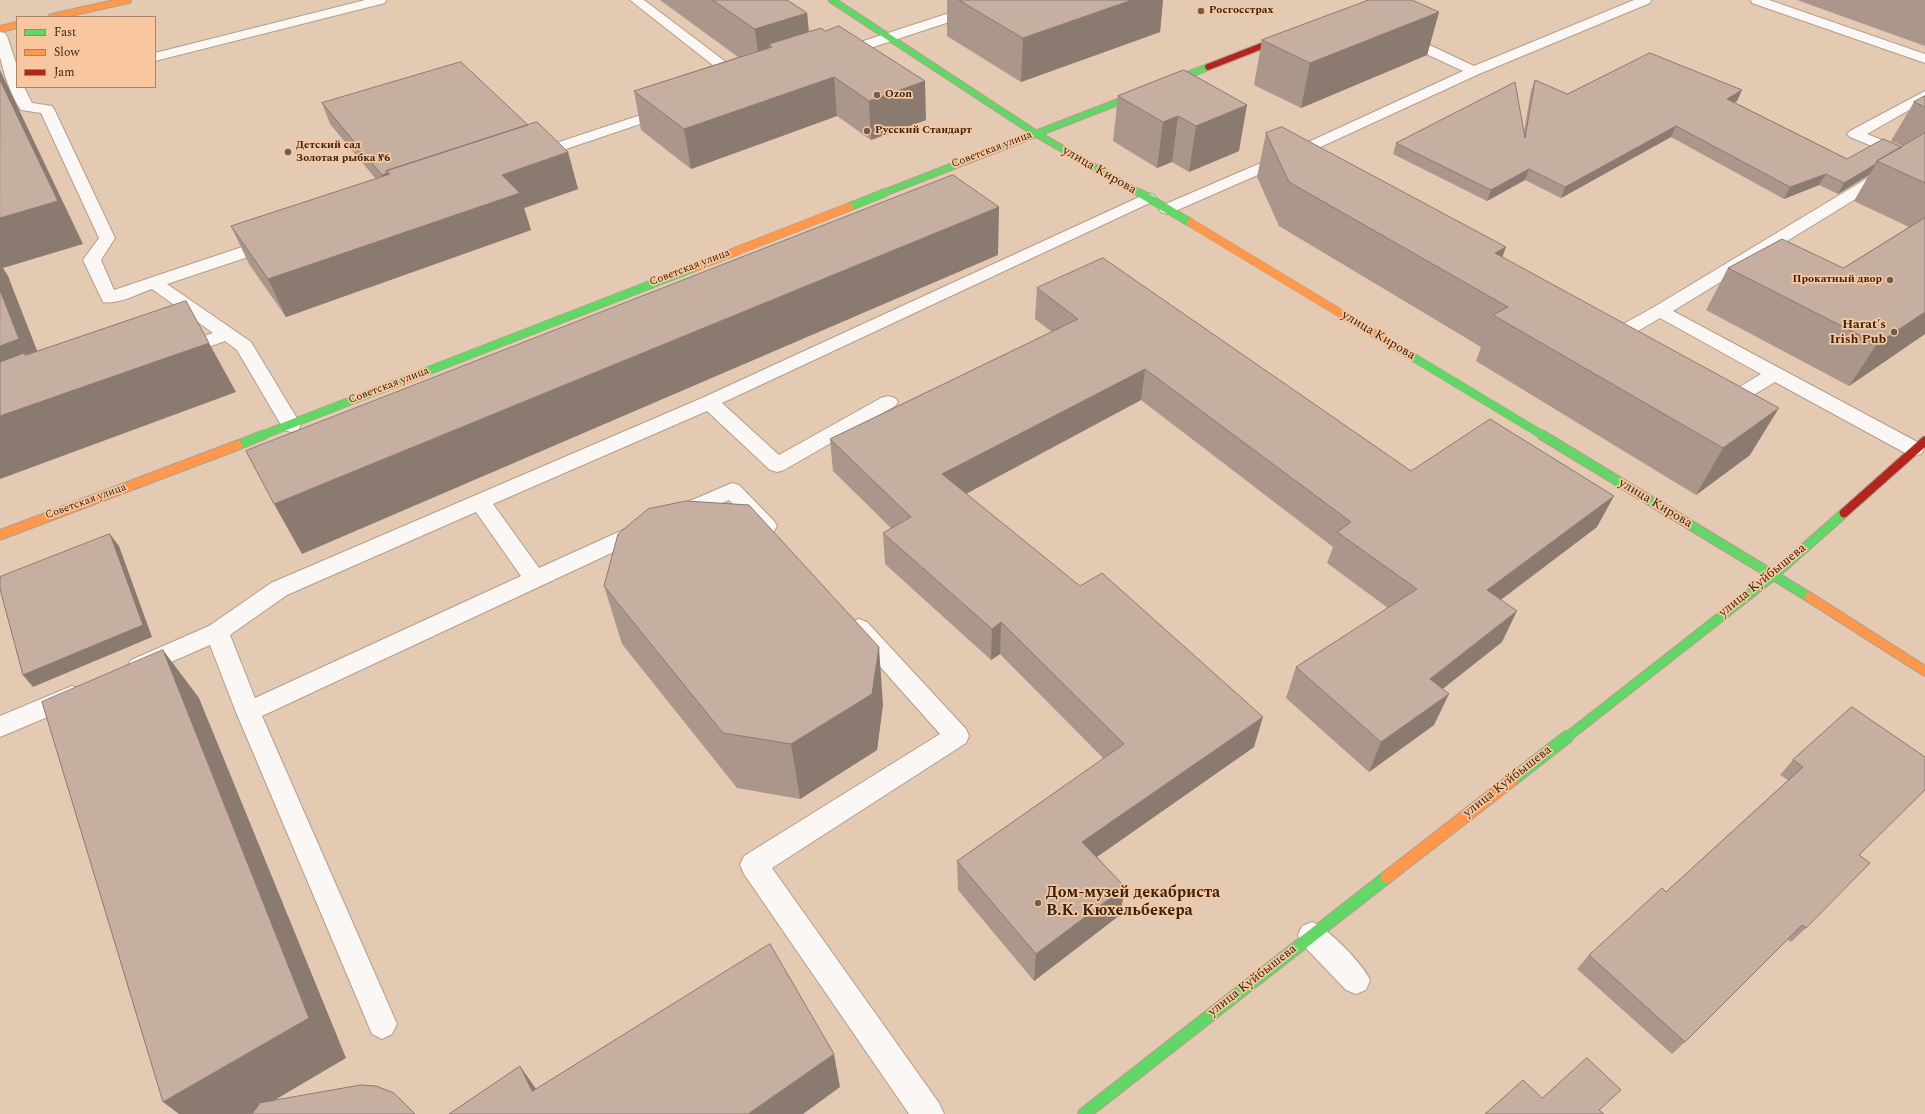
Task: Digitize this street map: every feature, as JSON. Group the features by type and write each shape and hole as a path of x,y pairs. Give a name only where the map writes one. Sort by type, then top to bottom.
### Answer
{"street":[{"path":"56,16 128,0"},
{"name":"улица Кирова","path":"832,0 1035,134 1148,198 1774,575 1925,670"},
{"path":"0,29 16,25"},
{"name":"Советская улица","path":"0,535 291,425 1298,32"},
{"name":"улица Куйбышева","path":"1084,1114 1774,575 1919,445"}],"lane":[{"path":"156,57 380,0"},
{"path":"636,0 750,82 731,89"},
{"path":"1167,210 1303,157 1474,71 1645,0"},
{"path":"1757,0 1925,59"},
{"path":"829,57 1007,1"},
{"path":"1391,32 1474,71"},
{"path":"0,36 16,74"},
{"path":"22,88 26,107 47,109 107,238 92,260 109,298 289,238"},
{"path":"1918,160 1855,134 1925,95"},
{"path":"521,159 678,106"},
{"path":"1629,352 1609,340 1918,160"},
{"path":"116,676 217,632 279,589 709,402 1148,198"},
{"path":"154,283 244,346 291,425"},
{"path":"1660,311 1774,374 1919,445"},
{"path":"161,358 227,334"},
{"path":"1711,398 1724,406 1774,374"},
{"path":"709,402 778,465 888,402"},
{"path":"248,712 535,578 732,490 781,543"},
{"path":"479,501 535,578"},
{"path":"845,613 957,736 754,865 928,1114"},
{"path":"217,632 248,712 382,1024"},
{"path":"0,727 94,686"},
{"path":"1312,935 1356,980"}],"building":[{"path":"713,0 787,0 807,13 755,29"},
{"path":"959,0 1132,0 1023,38"},
{"path":"1369,0 1412,0 1439,12 1310,63 1262,40"},
{"path":"839,26 925,81 869,101 834,77 684,129 634,91 772,47 769,44 821,28 825,31"},
{"path":"1650,53 1742,90 1727,99 1847,159 1883,139 1902,147 1877,161 1876,164 1844,183 1826,174 1790,187 1676,126 1565,187 1529,169 1491,190 1396,143 1515,82 1525,138 1535,80 1567,94"},
{"path":"461,62 528,125 386,171 387,173 382,175 322,103"},
{"path":"1184,70 1247,105 1196,126 1178,116 1163,122 1118,96"},
{"path":"0,80 58,201 0,218"},
{"path":"1925,96 1925,107 1914,102"},
{"path":"537,122 568,152 502,175 520,193 268,279 231,226 390,174 386,171"},
{"path":"1282,127 1506,247 1495,253 1779,408 1723,448 1493,315 1508,307 1289,182 1266,133"},
{"path":"1925,133 1925,183 1877,161"},
{"path":"953,175 999,207 274,504 246,451"},
{"path":"1925,218 1925,312 1877,344 1728,268 1782,239 1843,268"},
{"path":"1103,258 1411,471 1490,419 1614,496 1487,590 1517,611 1430,679 1449,694 1381,742 1296,667 1417,589 1337,532 1351,522 1145,369 942,474 1080,586 1102,573 1263,717 1082,842 1125,887 1036,954 957,861 1124,744 1001,622 992,629 883,533 911,517 830,439 1078,319 1037,288"},
{"path":"0,290 19,339 0,346"},
{"path":"186,301 209,343 0,416 0,362"},
{"path":"686,501 749,505 879,647 872,694 791,744 723,733 604,586 618,534 648,509"},
{"path":"110,534 143,625 23,675 0,589 0,577"},
{"path":"163,650 309,1018 163,1102 42,702"},
{"path":"1852,707 1925,757 1925,790 1859,855 1870,863 1806,928 1802,925 1685,1042 1589,955 1662,888 1666,892 1803,767 1793,760"},
{"path":"770,944 834,1054 748,1114 449,1114 520,1066 532,1091"},
{"path":"1587,1058 1621,1090 1599,1110 1604,1114 1485,1114 1523,1080 1542,1098"},
{"path":"361,1085 376,1086 394,1093 415,1114 252,1114 260,1103"}],"traffic: fast":[{"path":"832,0 1035,133 1191,223"},
{"path":"849,207 1208,67"},
{"path":"238,445 693,268"},
{"path":"1388,342 1809,597"},
{"path":"1512,780 1774,575 1844,513"},
{"path":"1084,1114 1387,877"}],"traffic: slow":[{"path":"56,16 128,0"},
{"path":"0,29 16,25"},
{"path":"693,268 849,207"},
{"path":"1191,223 1388,342"},
{"path":"0,535 238,445"},
{"path":"1809,597 1925,671"},
{"path":"1387,877 1512,780"}],"traffic: jam":[{"path":"1208,67 1290,35"},
{"path":"1844,513 1925,441"}],"place":[{"name":"Росгосстрах","path":"1201,11"},
{"name":"Ozon","path":"877,95"},
{"name":"Русский Стандарт","path":"867,131"},
{"name":"Детский сад Золотая рыбка №6","path":"288,152"},
{"name":"Прокатный двор","path":"1890,280"},
{"name":"Harat's Irish Pub","path":"1894,332"},
{"name":"Дом-музей декабриста В.К. Кюхельбекера","path":"1038,903"}]}
